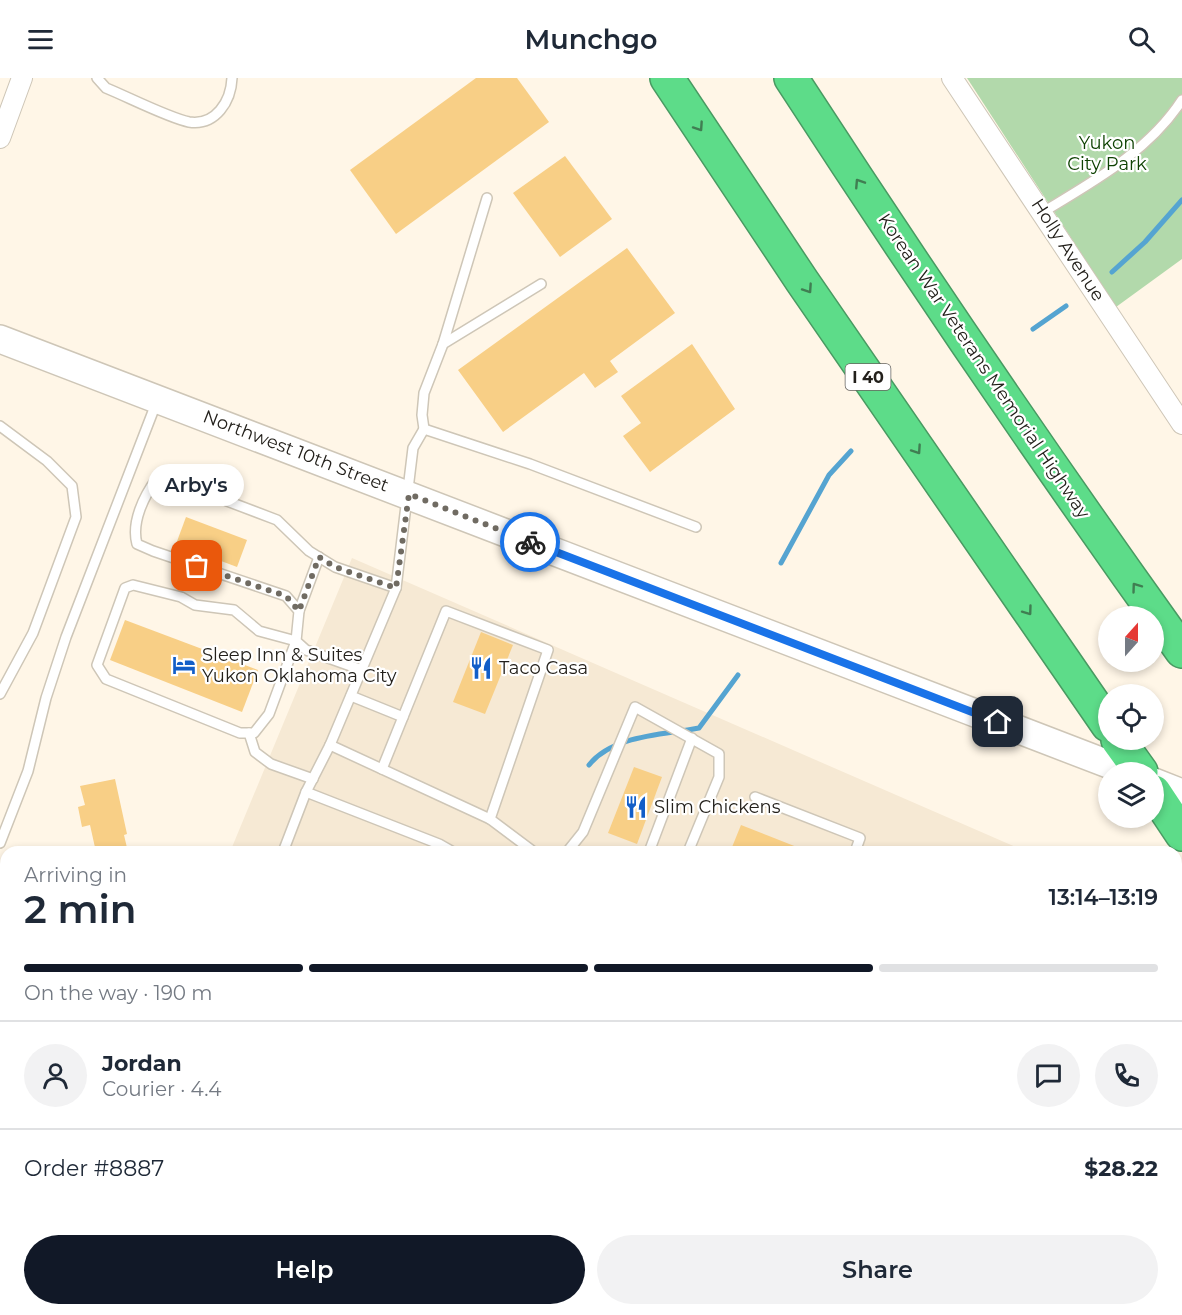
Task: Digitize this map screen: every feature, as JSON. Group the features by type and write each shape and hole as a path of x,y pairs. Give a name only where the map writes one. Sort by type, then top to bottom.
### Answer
{"highway":[{"name":"I 40","path":"667,78 941,485 1098,711"},
{"name":"Korean War Veterans Memorial Highway","path":"791,78 1073,497 1182,651"},
{"path":"1164,807 1182,834"}],"main road":[{"name":"Northwest 10th Street","path":"0,339 1103,762"},
{"path":"1164,786 1182,793"}],"street":[{"path":"0,138 22,78"},
{"name":"Holly Avenue","path":"952,78 1180,417"}],"lane":[{"path":"98,78 106,88 190,122 213,118 223,110 231,89 232,78"},
{"path":"1043,213 1120,165 1149,140 1182,100"},
{"path":"285,846 306,792 330,745 396,588 413,448 424,429 422,415 424,393 443,344 487,198"},
{"path":"443,344 541,284"},
{"path":"0,843 28,771 46,698 66,637 158,399"},
{"path":"0,426 47,461 72,486 76,517 33,633 0,694"},
{"path":"424,429 530,464 696,527"},
{"path":"299,611 286,596 153,552 137,544 134,530 149,489 157,478 177,482 277,520 319,557 335,567 396,588"},
{"path":"319,557 299,611 296,641 269,714 254,733 240,734 106,679 97,665 125,588 133,585 181,597 195,605 234,610 259,631 296,641 306,650 362,670"},
{"path":"382,769 447,612 548,650 490,819"},
{"path":"351,696 404,717"},
{"path":"572,846 583,832 635,708 719,754 719,777 690,846"},
{"path":"249,733 255,752 271,764 313,779"},
{"path":"651,846 692,738"},
{"path":"330,745 490,819 526,846"},
{"path":"306,792 442,846"},
{"path":"755,797 860,838 857,846"}],"shaded area":[{"path":"352,558 1013,846 232,846"}],"green space":[{"name":"Yukon City Park","path":"967,78 1182,78 1182,259 1116,307"}],"building":[{"path":"476,78 517,78 549,122 396,234 350,170"},
{"path":"565,156 612,219 560,257 513,193"},
{"path":"627,248 675,313 610,361 618,372 595,388 584,373 503,432 458,370"},
{"path":"692,344 735,409 650,472 623,436 641,423 621,396"},
{"path":"186,517 247,540 237,567 176,544"},
{"name":"Sleep Inn & Suites Yukon Oklahoma City","path":"125,620 258,670 242,712 110,660"},
{"path":"481,632 513,645 485,714 453,702"},
{"path":"634,767 662,777 637,844 608,833"},
{"path":"115,779 127,834 124,835 127,846 95,846 90,825 82,827 78,807 85,805 80,786"},
{"path":"741,825 794,846 732,846"}],"waterway":[{"path":"1112,272 1145,242 1182,200"},
{"path":"1033,329 1066,306"},
{"path":"781,563 829,475 851,451"},
{"path":"589,765 599,755 625,742 699,728 738,675"}],"way so far":[{"path":"197,566 286,596 299,611 319,557 335,567 396,588 409,494 530,542"}],"place":[{"name":"Arby's","path":"197,566"},
{"name":"Sleep Inn & Suites Yukon Oklahoma City","path":"184,665"},
{"name":"Taco Casa","path":"481,668"},
{"name":"Slim Chickens","path":"636,807"}],"route":[{"path":"530,542 998,722"}]}
